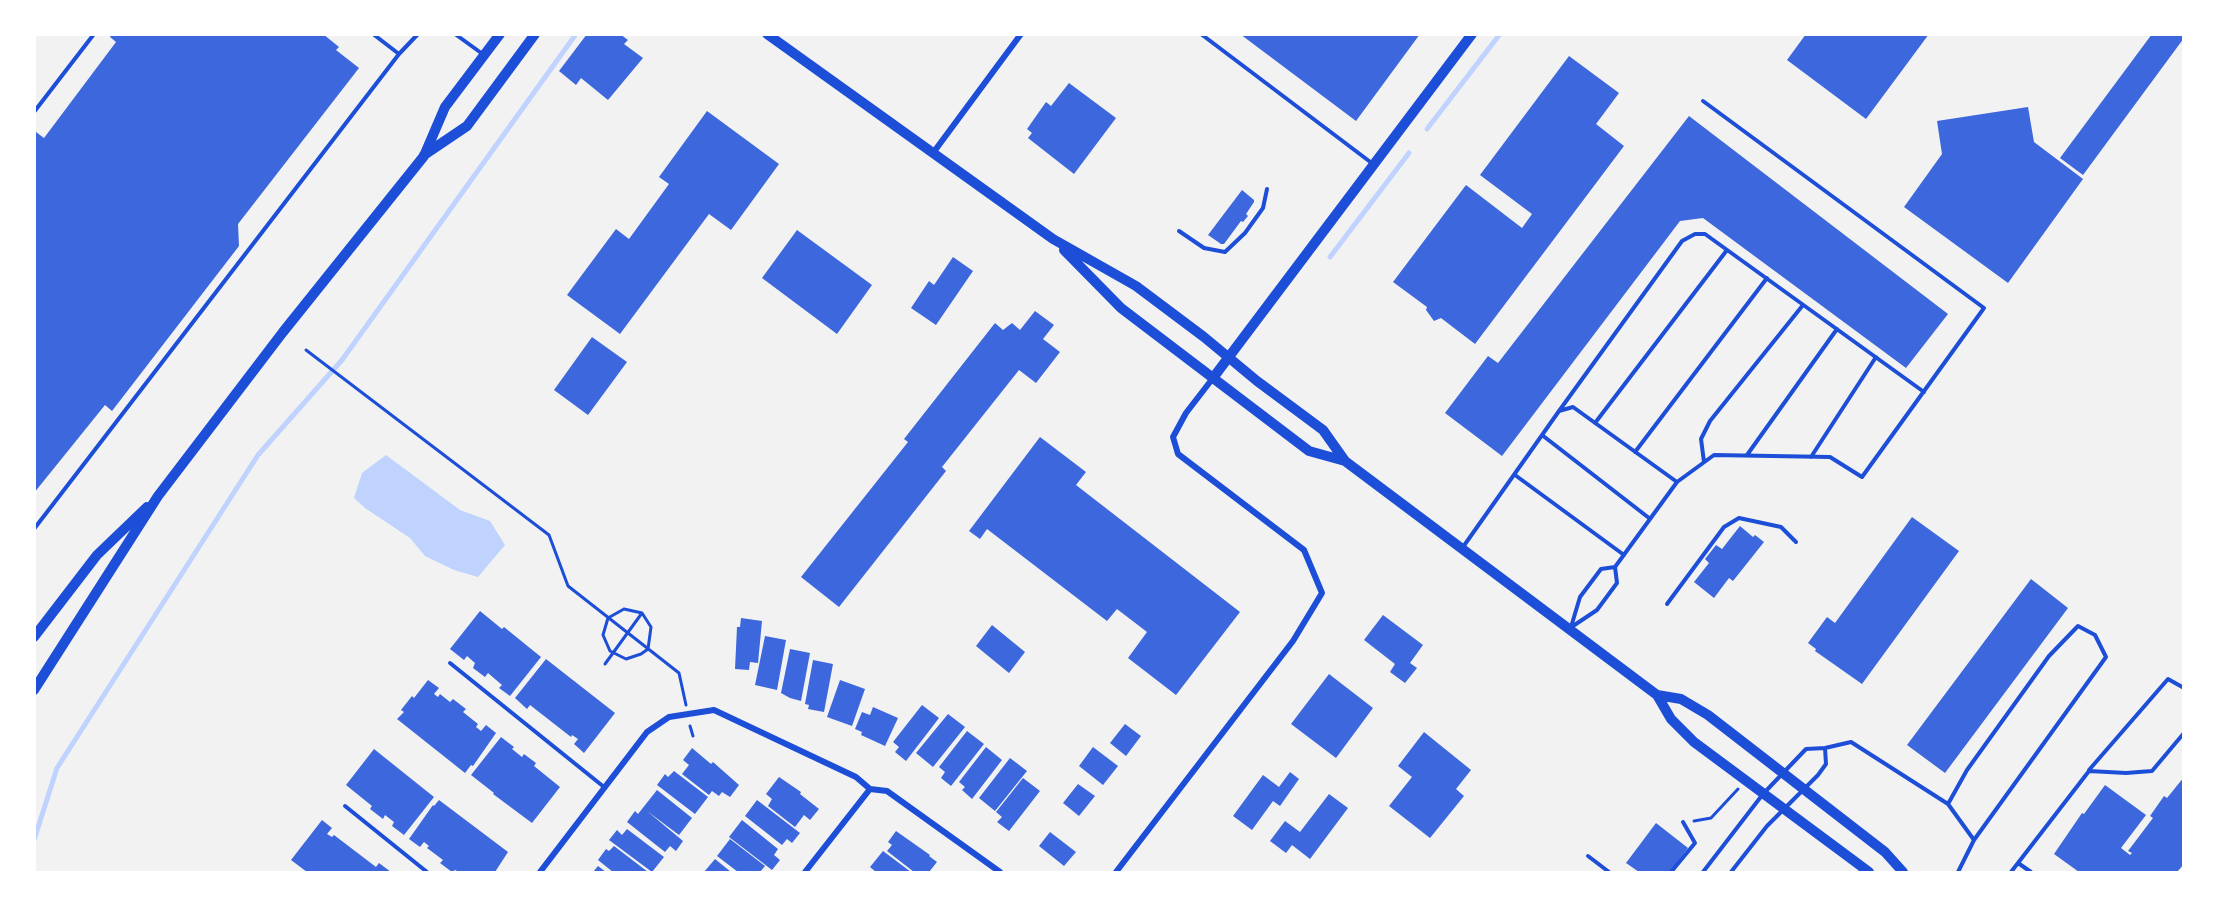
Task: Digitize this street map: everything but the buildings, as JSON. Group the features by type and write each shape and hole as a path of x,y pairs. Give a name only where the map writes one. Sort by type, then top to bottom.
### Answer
{"main road":[{"path":"34,690 159,496 283,332 424,156 445,106 500,34"},
{"path":"424,156 467,126 535,34"},
{"path":"767,34 1053,239 1136,286 1323,430 1345,461 1463,547 1657,695 1671,719 1694,742 1869,873"},
{"path":"1213,378 1472,34"},
{"path":"1053,239 1121,308 1309,451 1345,461"},
{"path":"34,637 97,555 159,496"},
{"path":"1657,695 1681,699 1708,715 1885,852 1903,873"}],"street":[{"path":"933,153 1021,34"},
{"path":"1116,873 1293,640 1322,593 1304,550 1178,454 1173,437 1186,413 1213,378"},
{"path":"540,873 647,732 669,717 714,710 856,777 870,789 887,791 1000,873"},
{"path":"805,873 870,789"}],"lane":[{"path":"34,112 94,34"},
{"path":"373,34 399,54"},
{"path":"34,529 399,54 418,34"},
{"path":"455,34 484,55"},
{"path":"1201,34 1374,165"},
{"path":"1570,628 1597,610 1617,583 1615,567 1677,482 1714,455 1830,457 1862,477 1984,308 1703,101"},
{"path":"1179,231 1204,248 1225,252 1245,233 1263,208 1267,189"},
{"path":"1463,547 1682,242 1695,234 1705,234 1924,392"},
{"path":"1595,423 1727,250"},
{"path":"1635,452 1767,278"},
{"path":"1704,462 1701,439 1710,421 1803,305"},
{"path":"1747,455 1837,329"},
{"path":"1810,457 1876,357"},
{"path":"1559,411 1573,407 1677,482"},
{"path":"1542,435 1649,518"},
{"path":"1515,475 1624,555"},
{"path":"1667,604 1724,527 1739,518 1781,527 1796,542"},
{"path":"1570,628 1580,597 1601,569 1615,567"},
{"path":"1948,804 1967,770 2049,656 2079,626 2095,635 2106,657 1974,840 1958,873"},
{"path":"450,663 605,788"},
{"path":"2011,873 2089,771 2168,679 2184,688"},
{"path":"2089,771 2126,773 2152,771 2184,733"},
{"path":"1703,873 1763,794 1806,749 1825,748 1851,742 1948,804 1974,840"},
{"path":"1731,873 1767,826 1826,764 1825,748"},
{"path":"345,806 426,873"},
{"path":"1671,873 1695,843 1683,822"},
{"path":"1588,856 1609,873"},
{"path":"2018,863 2031,873"}],"path":[{"path":"306,350 549,535 568,586 679,673 693,736"},
{"path":"624,609 642,613 651,627 648,649 626,659 610,651 603,635 608,618 624,609"},
{"path":"605,664 642,613"}],"water":[{"path":"386,455 460,510 490,521 505,545 478,577 454,570 425,556 410,538 354,498 362,473"}],"waterway":[{"path":"34,840 57,768 258,455 342,360 576,34"},
{"path":"1427,129 1500,34"},
{"path":"1330,257 1409,153"}]}
